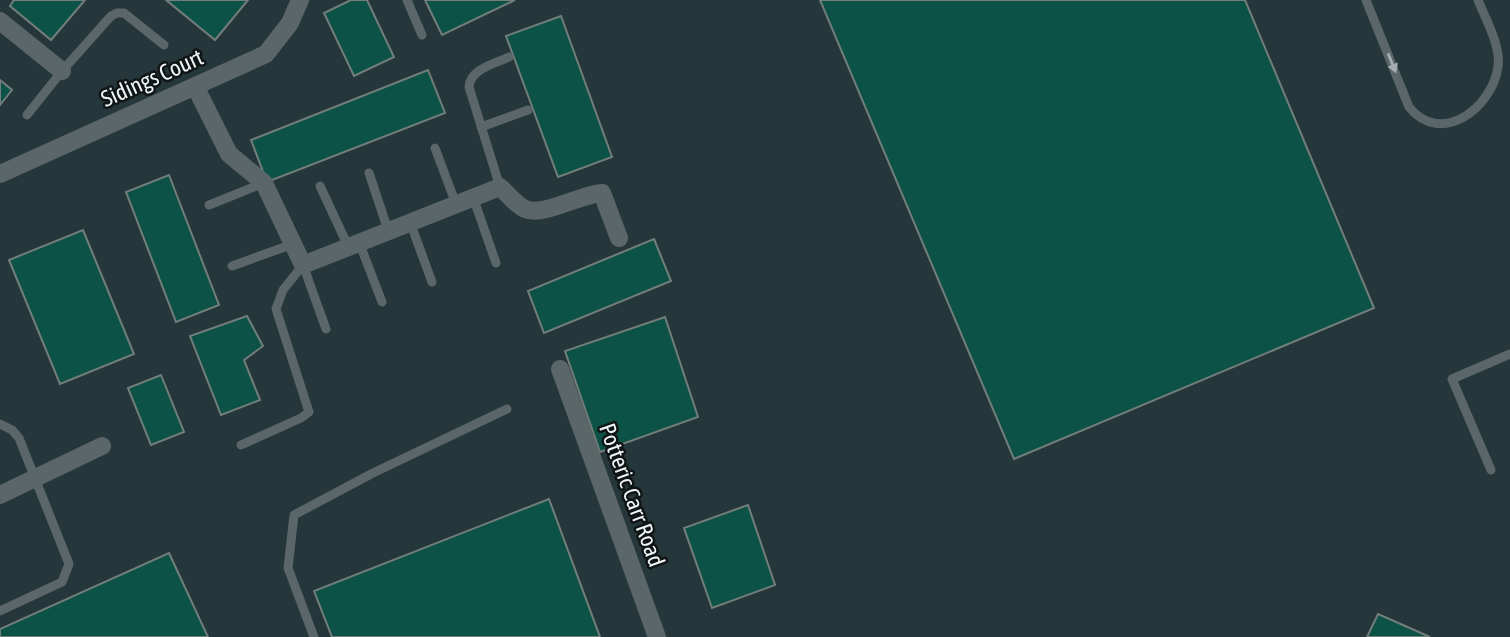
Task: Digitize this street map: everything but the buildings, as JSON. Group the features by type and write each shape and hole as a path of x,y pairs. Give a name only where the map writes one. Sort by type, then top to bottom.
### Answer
{"street":[{"name":"Sidings Court","path":"0,174 266,54 290,23 300,0"},
{"path":"0,21 62,71"},
{"path":"195,86 229,155 264,183 303,265 499,187 528,210 542,209 602,193 619,238"},
{"name":"Potteric Carr Road","path":"560,369 657,637"},
{"path":"0,495 102,446"}],"lane":[{"path":"407,0 422,35"},
{"path":"1366,0 1409,107 1418,118 1428,124 1444,125 1461,119 1476,107 1488,95 1495,82 1498,64 1496,48 1479,0"},
{"path":"27,116 62,71 111,16 124,13 164,44"},
{"path":"499,187 469,87 469,78 474,73 509,57"},
{"path":"481,127 528,110"},
{"path":"435,148 496,263"},
{"path":"369,173 388,230"},
{"path":"209,205 264,183"},
{"path":"320,186 354,244 382,302"},
{"path":"410,222 432,282"},
{"path":"232,266 293,244"},
{"path":"303,265 326,329"},
{"path":"241,445 309,412 276,309 283,290 303,265"},
{"path":"1491,470 1452,379 1510,354"},
{"path":"314,637 288,568 294,515 373,473 507,409"},
{"path":"0,424 12,430 19,438 68,559 68,571 62,582 0,611"}],"shaded area":[{"path":"0,0 1510,0 1510,637 0,637"}]}
